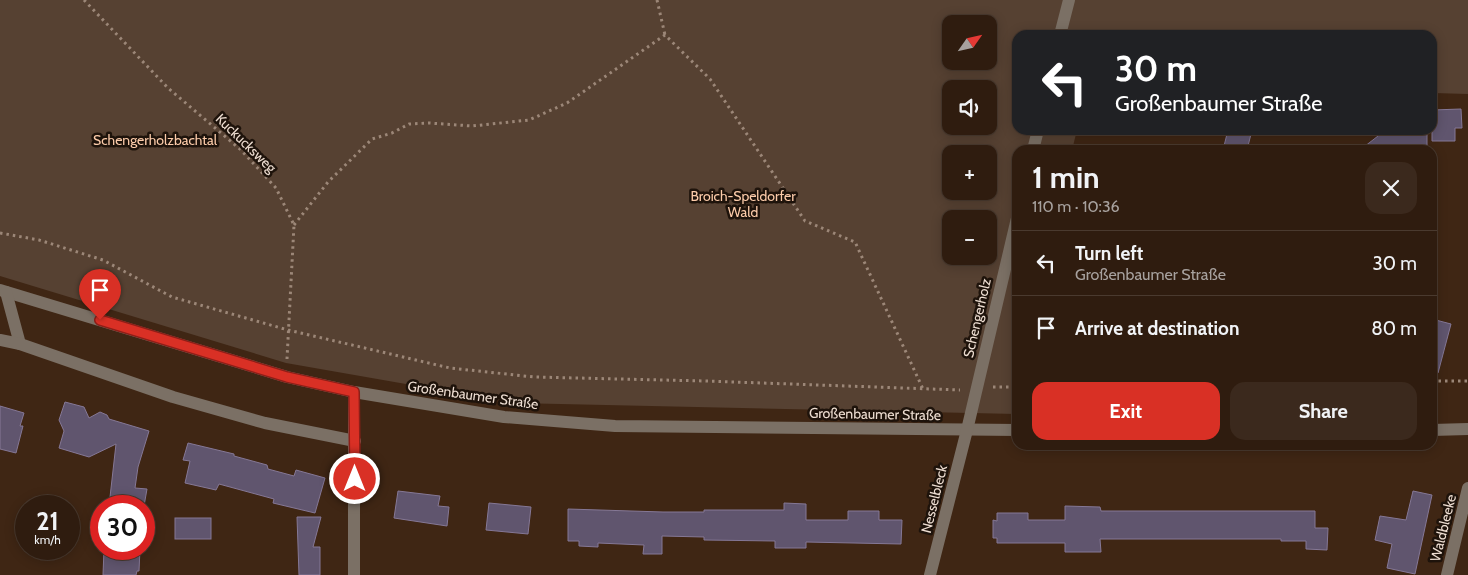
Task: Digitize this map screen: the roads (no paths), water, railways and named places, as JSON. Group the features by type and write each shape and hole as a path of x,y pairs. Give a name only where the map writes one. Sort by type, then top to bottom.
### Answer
{"street":[{"path":"1061,30 1069,0"},
{"name":"Schengerholz","path":"967,430 1012,239"},
{"path":"3,291 20,344"},
{"name":"Großenbaumer Straße","path":"3,291 287,377 354,392 504,417 615,426 1012,430"},
{"path":"0,340 20,344 173,397 265,423 356,441"},
{"path":"354,392 356,441 354,575"},
{"path":"1437,430 1468,429"},
{"name":"Nesselbleck","path":"930,575 967,430"},
{"name":"Waldbleeke","path":"1447,575 1468,488"}],"park label":[{"name":"Schengerholzbachtal","path":"155,140"},
{"name":"Broich-Speldorfer Wald","path":"743,204"}]}
